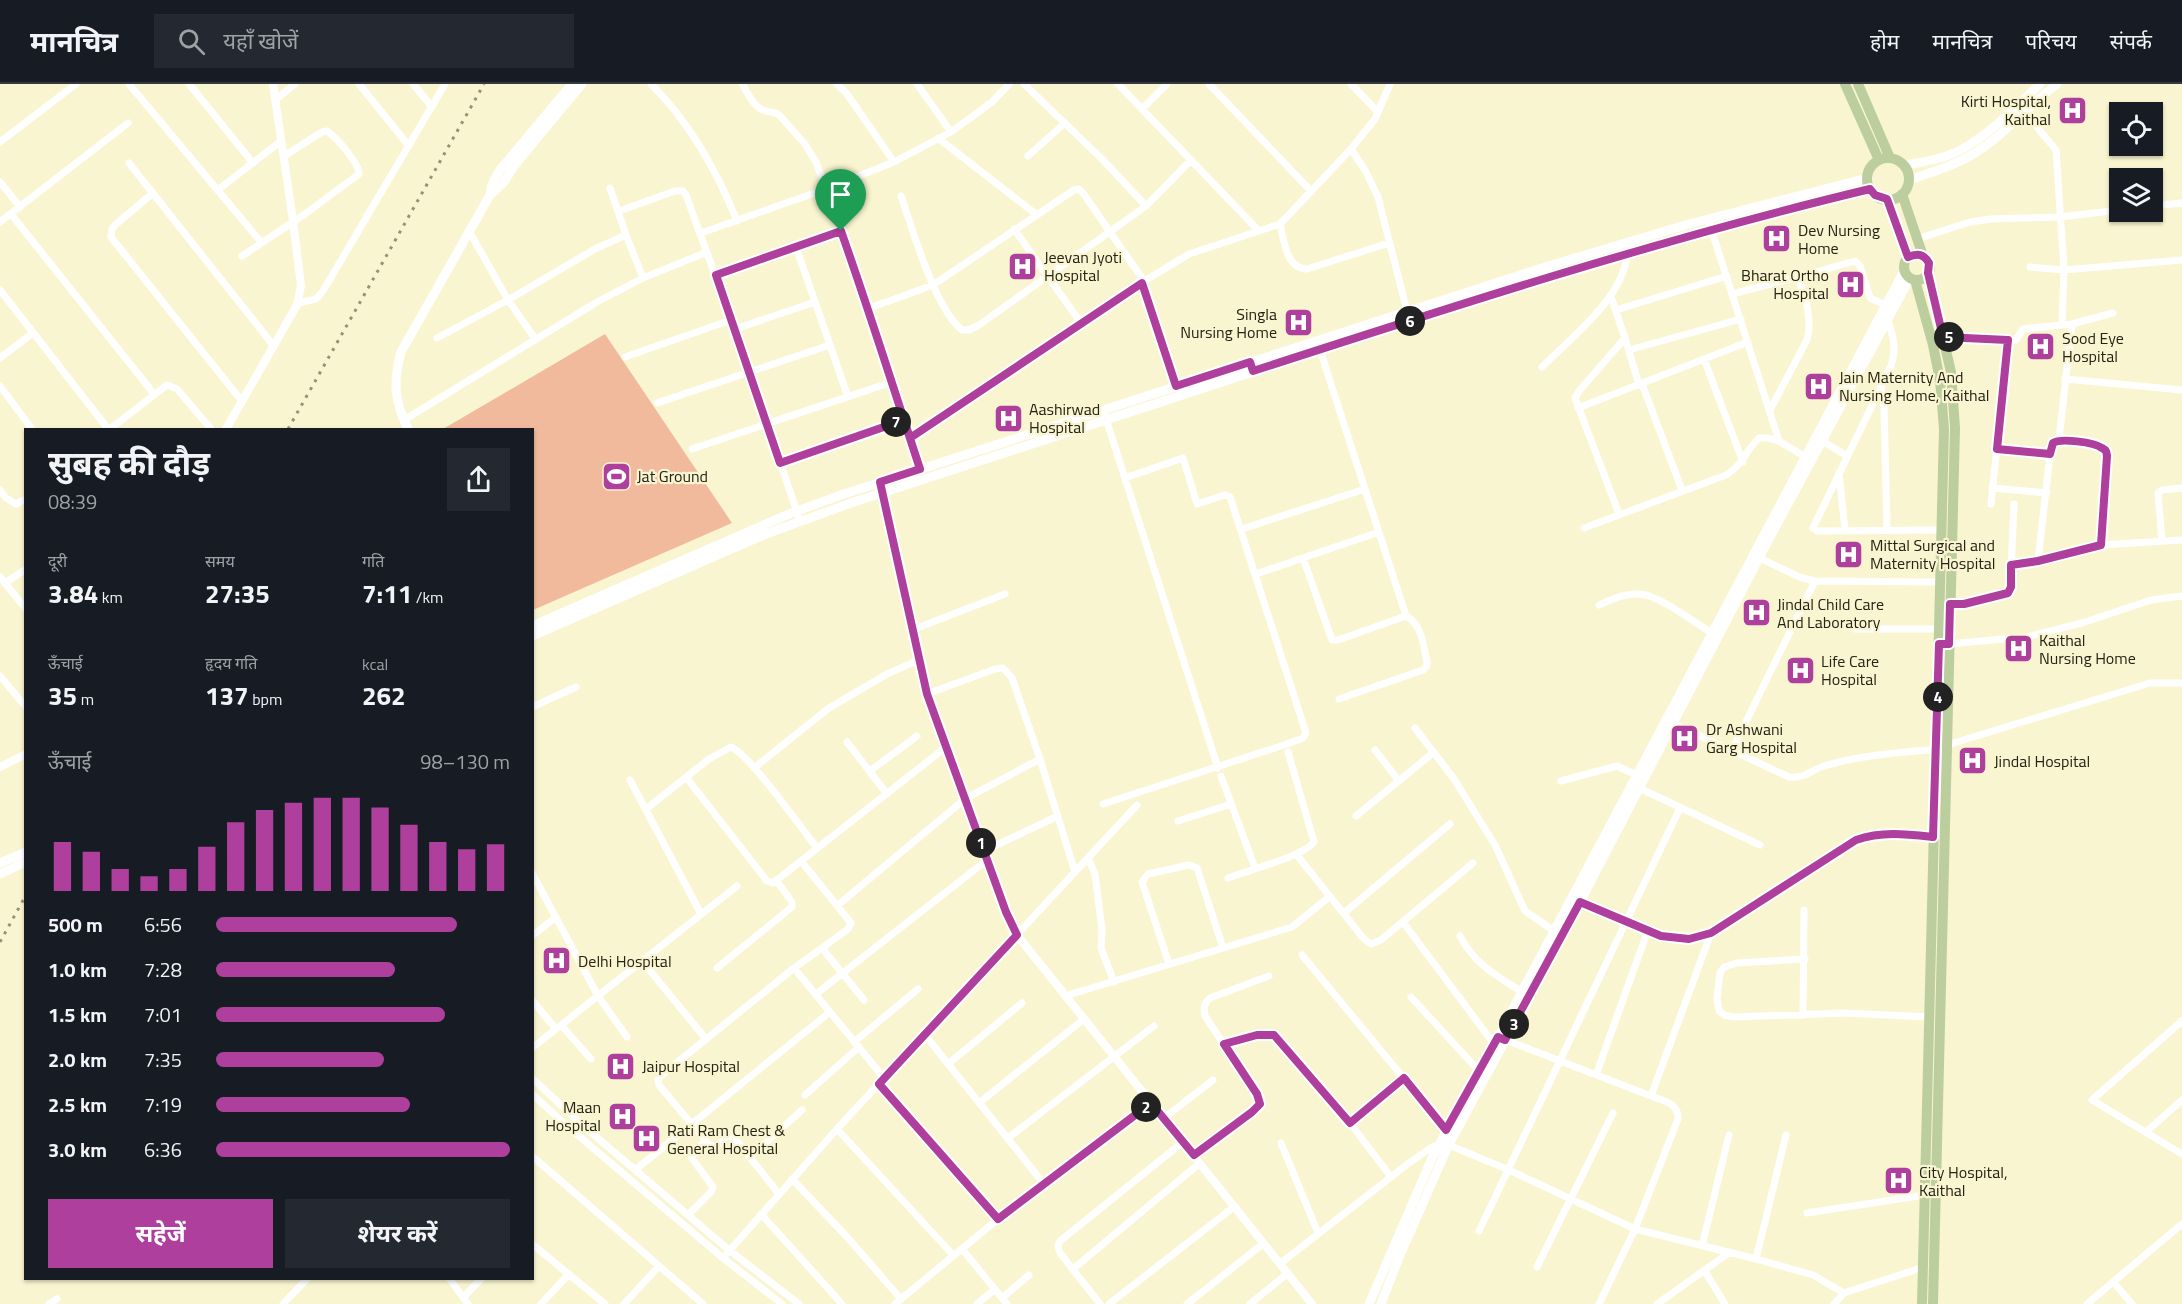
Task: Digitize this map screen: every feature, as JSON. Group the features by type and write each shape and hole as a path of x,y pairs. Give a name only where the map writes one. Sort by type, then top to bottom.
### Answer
{"main road":[{"path":"490,195 492,184 500,170 572,84"},
{"path":"406,425 394,390 395,374 401,351 490,195 504,182 514,166 582,84"},
{"path":"1845,84 1885,159"},
{"path":"1858,84 1885,159"},
{"path":"1909,180 1937,171 1970,156 2021,109 2040,84"},
{"path":"1904,165 1932,160 1965,148 2056,84"},
{"path":"1885,159 1895,159 1904,165 1909,180 1902,194 1892,199 1875,195 1869,183 1873,165 1885,159"},
{"path":"534,635 596,603 797,511 880,482 1104,415 1176,386 1320,350 1545,267 1708,219 1869,183"},
{"path":"534,625 596,603 800,521 1104,415 1408,316 1869,183"},
{"path":"1902,194 1923,256 1929,263 1928,273 1951,372 1955,428 1950,604 1944,644 1942,747 1945,837 1933,1304"},
{"path":"1887,199 1908,257"},
{"path":"1923,256 1918,254 1908,257 1905,261 1933,345 1940,380 1944,429 1940,628 1944,644"},
{"path":"1910,276 1925,277 1928,273"},
{"path":"1381,1304 1447,1138 1576,900 1886,305 1910,276"},
{"path":"1808,458 1822,441 1910,276"},
{"path":"1922,1304 1933,837 1942,747"},
{"path":"0,864 24,853"},
{"path":"0,874 24,863"},
{"path":"1369,1304 1479,1071 1499,1040 1554,931 1576,900"}],"street":[{"path":"0,142 76,84"},
{"path":"129,84 261,242"},
{"path":"189,84 253,163"},
{"path":"227,428 298,303 301,286 273,84"},
{"path":"275,99 295,84"},
{"path":"359,84 409,146"},
{"path":"413,84 432,107"},
{"path":"298,303 316,299 323,291 445,84"},
{"path":"651,84 696,140 723,187 737,221"},
{"path":"742,84 763,111 776,112 805,144 816,162 920,469"},
{"path":"837,84 847,94 894,162"},
{"path":"917,84 951,132"},
{"path":"701,234 894,162 951,132 992,102 1009,84"},
{"path":"1024,84 1104,161 1146,206"},
{"path":"1118,84 1259,231"},
{"path":"1142,109 1167,84"},
{"path":"1209,84 1311,191"},
{"path":"1351,84 1378,112"},
{"path":"910,438 1143,282 1189,254 1280,224 1351,149 1376,118 1390,84"},
{"path":"2021,109 2056,150 2064,270 2062,324"},
{"path":"0,222 128,123"},
{"path":"1028,156 1065,123"},
{"path":"243,256 359,174 359,169 334,135 327,130 284,156"},
{"path":"938,138 1037,215"},
{"path":"219,189 281,141"},
{"path":"1351,149 1378,197 1408,316"},
{"path":"901,196 933,285 951,320 962,330 969,330 1146,206 1191,160"},
{"path":"129,163 273,345"},
{"path":"0,183 20,207"},
{"path":"610,188 643,278"},
{"path":"867,309 933,285 1014,229 1079,189 1111,232 1143,282 1176,386"},
{"path":"619,211 675,191 682,191 686,195 735,329 800,521"},
{"path":"153,194 115,225 111,237 241,400"},
{"path":"2163,205 2182,203"},
{"path":"1917,239 1963,224 1991,219 2060,217 2109,211"},
{"path":"11,214 154,394"},
{"path":"1708,219 1779,441"},
{"path":"1280,224 1290,260 1294,266 1301,269 1389,243"},
{"path":"1014,229 1081,323"},
{"path":"470,231 508,300 536,340"},
{"path":"716,275 841,231"},
{"path":"437,338 595,249 626,235"},
{"path":"796,247 848,397"},
{"path":"406,425 597,302 643,278 707,252"},
{"path":"1542,367 1611,297 1626,268 1627,254"},
{"path":"2030,267 2064,270 2182,260"},
{"path":"1732,294 1855,261 1860,267 1870,298 1886,305"},
{"path":"1616,310 1726,276"},
{"path":"1770,410 1810,330 1810,316 1798,277"},
{"path":"0,290 108,428"},
{"path":"1611,297 1641,384 1682,490"},
{"path":"735,329 815,302"},
{"path":"1943,337 2008,340 2018,338 2023,329 2072,324 2114,313"},
{"path":"1629,350 1741,319"},
{"path":"625,357 731,320"},
{"path":"1888,320 1895,341 1895,353 1813,528 1818,531 1942,530"},
{"path":"2059,439 2072,324"},
{"path":"0,358 33,333"},
{"path":"1619,514 1578,408 1576,394 1625,338"},
{"path":"1991,504 2008,340"},
{"path":"1578,408 1748,342"},
{"path":"657,403 830,345"},
{"path":"1320,350 1406,616"},
{"path":"1704,359 1743,462"},
{"path":"2066,380 2182,390"},
{"path":"692,449 892,382"},
{"path":"110,428 167,385 177,389 210,428"},
{"path":"0,386 31,428"},
{"path":"1881,387 1884,406 1887,530"},
{"path":"1104,415 1218,768"},
{"path":"780,463 904,420"},
{"path":"1584,528 1726,475 1738,468 1751,445 1759,438 1779,441 1808,458"},
{"path":"2038,561 2050,454 2053,443 2059,439 2098,445 2106,451 2101,545"},
{"path":"1822,441 1847,456"},
{"path":"1997,449 2050,454"},
{"path":"1103,804 1304,738 1306,733 1232,500 1228,495 1197,504 1183,458 1125,478"},
{"path":"1839,473 1842,482 1845,530"},
{"path":"880,482 927,694 1006,912 1017,935 1312,1304"},
{"path":"1992,488 2047,493"},
{"path":"2162,540 2158,493 2162,489 2182,488"},
{"path":"1242,529 1365,489"},
{"path":"0,490 6,498 16,504 24,501"},
{"path":"1950,604 1964,604 2008,593 2011,587 2013,504"},
{"path":"1256,574 1379,532"},
{"path":"2011,565 2038,561 2101,545 2182,540"},
{"path":"1756,557 1802,578 1815,581 1941,582"},
{"path":"1303,558 1332,640 1338,640 1406,616 1413,619 1419,628 1427,666 1423,670 1339,699"},
{"path":"5,583 24,570"},
{"path":"0,577 24,607"},
{"path":"1732,750 1815,581"},
{"path":"1599,605 1626,595 1641,593 1657,599 1714,635"},
{"path":"912,630 1005,594"},
{"path":"1944,644 2026,636 2082,623 2151,600 2182,596"},
{"path":"1855,629 1940,628"},
{"path":"754,768 829,708 887,674 919,660"},
{"path":"927,694 995,669 1003,668 1012,678 1075,872"},
{"path":"0,676 24,705"},
{"path":"1669,722 1789,777 1802,777 1818,768 1841,761 1942,747 2150,683 2182,684"},
{"path":"534,706 576,687"},
{"path":"1415,728 1454,779 1495,845 1525,911 1554,931"},
{"path":"870,771 917,736"},
{"path":"846,742 887,794"},
{"path":"646,809 708,759 731,747 740,752 754,768 817,848"},
{"path":"686,777 767,881 773,883 946,747"},
{"path":"1375,750 1399,781"},
{"path":"1228,878 1296,854 1311,847 1314,842 1288,752"},
{"path":"1356,816 1434,752"},
{"path":"2,762 24,754"},
{"path":"838,905 965,799 1040,759"},
{"path":"1561,781 1617,766 1640,777"},
{"path":"1221,776 1255,868"},
{"path":"630,780 701,914"},
{"path":"1635,787 1760,845"},
{"path":"1178,821 1231,804"},
{"path":"723,1258 837,1129 1137,805"},
{"path":"1479,1231 1680,808"},
{"path":"984,850 1058,816"},
{"path":"1344,914 1450,824"},
{"path":"1576,900 1661,936 1689,939 1711,933 1856,840 1893,833 1945,837"},
{"path":"1296,854 1329,897 1364,939 1371,944 1381,940 1473,863"},
{"path":"1088,858 1095,874 1102,930 1100,945 1114,982"},
{"path":"816,994 987,860"},
{"path":"779,1194 733,1136 728,1136 712,1147 705,1141 658,1082 663,1074 706,1039 850,926 838,905 801,861"},
{"path":"1169,964 1142,882 1148,874 1189,865 1197,868 1223,948"},
{"path":"534,877 598,996 627,1036"},
{"path":"717,968 792,907 792,902 776,880"},
{"path":"534,1046 737,886"},
{"path":"1065,996 1292,927 1329,897"},
{"path":"1803,1015 1804,910"},
{"path":"534,934 556,917"},
{"path":"1403,922 1499,1040 1561,1061 1674,1105 1677,1109 1678,1119 1635,1230 1599,1304"},
{"path":"1596,1075 1648,930"},
{"path":"1651,1096 1711,933"},
{"path":"1460,936 1470,953 1483,967 1522,992"},
{"path":"822,948 864,1000"},
{"path":"1302,955 1404,1078 1447,1138 1635,1230 1730,1252 1813,1275 1844,1293"},
{"path":"1805,959 1730,964 1724,967 1720,973 1717,1008 1724,1015 1758,1017 1865,1013 1930,1017"},
{"path":"642,961 706,1039"},
{"path":"794,968 884,1078"},
{"path":"1194,1155 1260,1104 1257,1094 1205,1016 1203,1008 1210,998 1269,976"},
{"path":"805,1095 856,1044 918,989"},
{"path":"1411,997 1479,1071"},
{"path":"534,1001 591,1059"},
{"path":"948,1064 1022,1003"},
{"path":"635,1170 830,1012"},
{"path":"979,1103 1084,1019"},
{"path":"2182,1022 2092,1100 2182,1154"},
{"path":"1008,1138 1154,1026"},
{"path":"925,1035 1044,1184"},
{"path":"1224,1044 1257,1035 1274,1035 1350,1123 1391,1177"},
{"path":"1350,1123 1404,1078"},
{"path":"534,1080 729,1250 799,1304"},
{"path":"1164,1118 1213,1080"},
{"path":"879,1084 998,1219"},
{"path":"534,1096 723,1258 782,1304"},
{"path":"2146,1132 2182,1100"},
{"path":"792,1179 848,1238 898,1302 998,1219 1151,1103"},
{"path":"750,1157 802,1110"},
{"path":"1537,1267 1613,1113"},
{"path":"837,1129 954,1255"},
{"path":"1756,1259 1786,1134"},
{"path":"1702,1246 1729,1135"},
{"path":"1281,1263 1391,1177 1447,1138"},
{"path":"688,1215 711,1192 712,1187 691,1157 705,1141"},
{"path":"1100,1304 1060,1252 1058,1246 1060,1240 1183,1142"},
{"path":"1281,1143 1318,1233"},
{"path":"534,1161 703,1304"},
{"path":"1072,1269 1200,1163"},
{"path":"1807,1213 1925,1195"},
{"path":"1109,1304 1234,1206"},
{"path":"761,1214 842,1304"},
{"path":"2087,1304 2182,1224"},
{"path":"1187,1304 1264,1243"},
{"path":"534,1246 605,1304"},
{"path":"962,1249 1004,1301 1029,1275"},
{"path":"1657,1304 1730,1252"},
{"path":"624,1304 659,1266"},
{"path":"1834,1304 1844,1293 1924,1267"},
{"path":"1704,1270 1725,1304"},
{"path":"1250,1304 1288,1273"},
{"path":"541,1304 569,1274"},
{"path":"283,1304 306,1280"},
{"path":"450,1280 466,1301 481,1280"},
{"path":"2113,1282 2132,1304"},
{"path":"977,1304 995,1289"},
{"path":"49,1304 57,1299"}],"shaded area":[{"name":"Jat Ground","path":"605,334 732,523 534,610 534,428 445,428"}],"railway":[{"path":"289,428 484,84"},
{"path":"0,942 24,899"}],"place":[{"name":"Kirti Hospital, Kaithal","path":"2072,110"},
{"name":"Dev Nursing Home","path":"1777,239"},
{"name":"Jeevan Jyoti Hospital","path":"1023,266"},
{"name":"Bharat Ortho Hospital","path":"1850,284"},
{"name":"Singla Nursing Home","path":"1298,323"},
{"name":"Sood Eye Hospital","path":"2041,347"},
{"name":"Jain Maternity And Nursing Home, Kaithal","path":"1818,386"},
{"name":"Aashirwad Hospital","path":"1008,418"},
{"name":"Jat Ground","path":"616,476"},
{"name":"Mittal Surgical and Maternity Hospital","path":"1849,554"},
{"name":"Jindal Child Care And Laboratory","path":"1756,613"},
{"name":"Kaithal Nursing Home","path":"2018,649"},
{"name":"Life Care Hospital","path":"1800,670"},
{"name":"Dr Ashwani Garg Hospital","path":"1685,738"},
{"name":"Jindal Hospital","path":"1973,761"},
{"name":"Delhi Hospital","path":"557,961"},
{"name":"Jaipur Hospital","path":"621,1066"},
{"name":"Maan Hospital","path":"622,1116"},
{"name":"Rati Ram Chest & General Hospital","path":"646,1139"},
{"name":"City Hospital, Kaithal","path":"1898,1181"}],"route":[{"path":"841,231 716,275 780,463 904,420 906,427 910,438 1142,283 1176,386 1250,362 1253,371 1544,277 1784,210 1870,189 1875,195 1887,199 1908,257 1918,254 1927,259 1929,263 1928,273 1943,337 2008,340 1997,449 2050,454 2051,446 2055,440 2059,439 2098,445 2106,451 2101,545 2038,561 2011,565 2011,587 2008,593 1964,604 1950,604 1949,644 1939,644 1933,837 1893,833 1856,840 1711,933 1689,939 1661,936 1580,902 1505,1040 1498,1037 1446,1130 1404,1078 1350,1123 1281,1041 1274,1035 1257,1035 1224,1044 1257,1094 1260,1100 1258,1108 1194,1155 1151,1103 998,1219 879,1084 1017,935 1006,912 927,694 880,482 920,469 910,438 904,420 892,382 841,231"}]}
